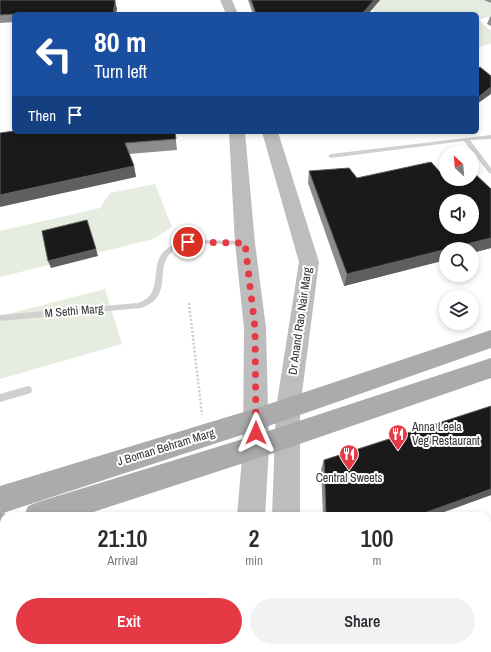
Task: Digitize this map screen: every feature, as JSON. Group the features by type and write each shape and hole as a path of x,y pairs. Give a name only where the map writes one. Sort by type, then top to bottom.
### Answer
{"main road":[{"path":"226,0 231,12"},
{"path":"237,134 245,243 255,328 256,447 251,512"},
{"name":"Dr Anand Rao Nair Marg","path":"271,134 309,262 288,408 286,512"},
{"name":"J Boman Behram Marg","path":"0,500 256,419 491,339"},
{"path":"51,512 256,447 288,434 491,368"}],"lane":[{"path":"331,156 491,137"},
{"path":"466,139 491,172"},
{"name":"M Sethi Marg","path":"0,318 138,306 148,303 155,296 160,263 167,251 176,245 188,242 245,243"},
{"path":"0,398 28,390"}],"path":[{"path":"189,303 203,420"}],"shaded area":[{"path":"366,0 486,0 491,4 491,17 479,19 479,12 375,12"},
{"path":"479,20 491,31 491,44 479,47"},
{"path":"155,184 172,227 153,239 0,277 0,231 100,208 110,193"},
{"path":"105,289 122,344 0,379 0,316"}],"building":[{"path":"0,0 115,0 113,12 12,12 12,14 0,15"},
{"path":"251,0 374,0 364,12 255,12"},
{"path":"479,68 491,76 491,87 479,96"},
{"path":"12,131 12,134 175,134 176,139 125,143 134,166 0,195 0,133"},
{"path":"431,162 439,171 439,186 479,186 479,178 491,189 491,238 475,242 439,242 439,251 347,274 309,171 349,168 357,178"},
{"path":"87,220 96,249 48,261 42,231"},
{"path":"491,406 491,489 427,512 326,512 324,460"}],"place":[{"name":"Anna Leela Veg Restaurant","path":"398,451"},
{"name":"Central Sweets","path":"349,471"}],"route":[{"path":"188,242 245,243 255,328 256,433"}]}
